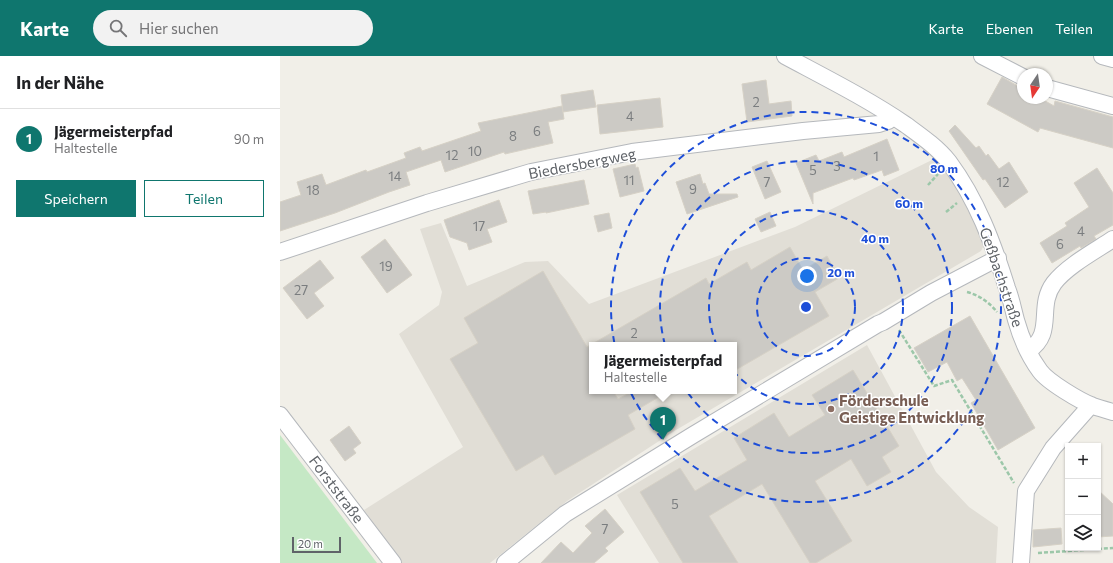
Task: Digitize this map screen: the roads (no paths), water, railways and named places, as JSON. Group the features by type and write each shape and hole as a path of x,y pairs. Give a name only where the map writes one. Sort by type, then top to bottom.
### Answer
{"street":[{"name":"Geßbachstraße","path":"785,56 876,105 935,147 949,162 969,192 987,228 998,258 1016,320 1028,351 1041,372 1060,388 1091,405 1113,412"},
{"path":"982,56 1017,74"},
{"path":"1102,56 1113,59"},
{"path":"1053,90 1113,106"},
{"name":"Biedersbergweg","path":"280,252 427,203 531,172 632,152 803,131 879,124 888,121 893,117"},
{"name":"Geßbachstraße","path":"1028,351 1035,346 1044,330 1044,309 1047,296 1054,283 1067,270 1113,240"},
{"path":"505,563 565,514 878,324 998,258"},
{"path":"1021,559 1026,491 1053,448 1091,405"},
{"name":"Forststraße","path":"280,415 393,563"}],"place":[{"name":"Förderschule Geistige Entwicklung","path":"831,409"},
{"name":"Jägermeisterpfad","path":"663,440"}]}
